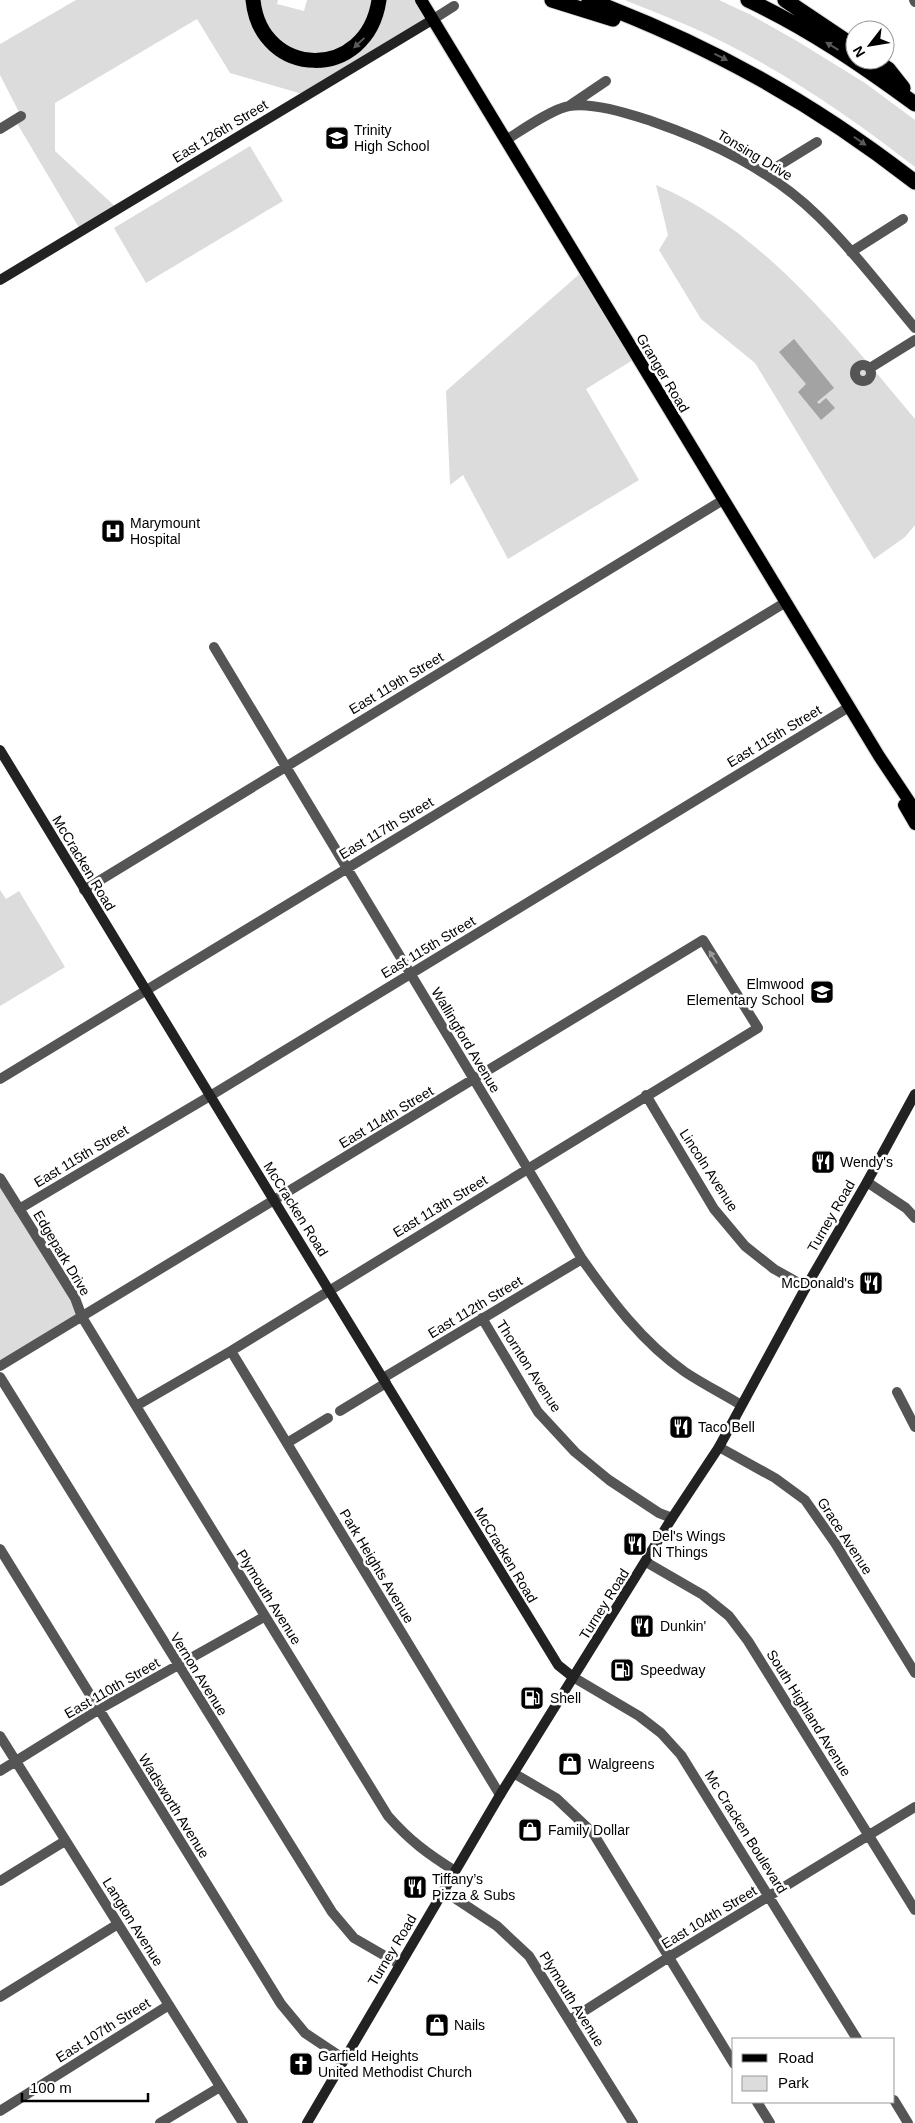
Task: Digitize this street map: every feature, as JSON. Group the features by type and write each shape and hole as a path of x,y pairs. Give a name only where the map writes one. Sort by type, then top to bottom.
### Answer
{"highway":[{"path":"253,0 257,20 269,40 297,58 320,60 343,55 362,42 374,24 379,0"},
{"path":"552,0 677,36"},
{"path":"588,0 677,36 784,91 863,143 915,182"},
{"path":"748,0 830,45 865,67 915,103"},
{"path":"785,0 845,40"},
{"path":"889,70 915,103"}],"main road":[{"name":"Granger Road","path":"421,1 849,707 915,810"},
{"name":"Granger Road","path":"879,756 894,788 915,824"}],"street":[{"name":"East 126th Street","path":"0,280 454,6"},
{"path":"569,106 606,81"},
{"name":"Tonsing Drive","path":"506,140 544,117 569,106 605,108 684,132 726,150 794,194 817,214 915,328"},
{"path":"0,129 21,116"},
{"path":"765,174 816,142"},
{"path":"850,252 903,219"},
{"path":"870,368 915,340"},
{"name":"East 119th Street","path":"84,890 723,500"},
{"name":"East 117th Street","path":"0,1078 786,602"},
{"name":"Wallingford Avenue","path":"214,647 582,1259 616,1306 646,1339 684,1371 741,1405"},
{"name":"East 115th Street","path":"20,1209 210,1096 849,707"},
{"name":"McCracken Road","path":"0,750 145,991 330,1289 558,1666 573,1677"},
{"name":"East 113th Street","path":"136,1406 231,1351 758,1028 703,940"},
{"name":"East 114th Street","path":"0,1366 703,940"},
{"name":"Lincoln Avenue","path":"646,1095 714,1209 745,1246 774,1269 806,1287"},
{"name":"Turney Road","path":"307,2123 500,1795 515,1774 672,1518 719,1447 806,1287 913,1101"},
{"name":"Edgepark Drive","path":"0,1178 75,1298 82,1317"},
{"path":"867,1182 906,1208 915,1218"},
{"name":"East 112th Street","path":"340,1411 482,1318 582,1259"},
{"name":"Plymouth Avenue","path":"82,1317 264,1617 388,1816 408,1838 455,1871"},
{"name":"Thornton Avenue","path":"482,1318 538,1412 575,1452 609,1480 659,1513 672,1518"},
{"name":"Park Heights Avenue","path":"231,1351 500,1795"},
{"name":"Vernon Avenue","path":"0,1377 178,1667 332,1912 354,1938 399,1964"},
{"path":"897,1392 915,1427"},
{"path":"287,1443 328,1418"},
{"name":"Grace Avenue","path":"719,1447 775,1478 805,1500 912,1661 915,1672"},
{"name":"Wadsworth Avenue","path":"0,1550 281,2004 306,2033 344,2059"},
{"name":"South Highland Avenue","path":"646,1562 703,1595 729,1616 748,1640 915,1910"},
{"name":"East 110th Street","path":"0,1772 98,1710 178,1667 264,1617"},
{"name":"Mc Cracken Boulevard","path":"573,1677 639,1716 661,1733 681,1755 856,2038"},
{"name":"Langton Avenue","path":"0,1736 243,2123"},
{"path":"515,1774 556,1798 593,1833 732,2061"},
{"name":"East 104th Street","path":"570,2020 669,1957 915,1807"},
{"path":"0,1881 65,1841"},
{"name":"Plymouth Avenue","path":"444,1891 486,1918 512,1939 534,1963 633,2123"},
{"path":"0,1997 118,1924"},
{"name":"East 107th Street","path":"0,2111 169,2005"},
{"path":"160,2123 220,2087"},
{"path":"895,2102 908,2123"},
{"path":"758,2103 770,2123"}],"green space":[{"path":"76,0 278,0 277,4 304,11 307,0 421,0 432,20 306,95 230,73 197,19 55,103 55,151 118,209 81,231 15,120 21,116 0,75 0,44"},
{"path":"625,0 719,0 751,15 797,41 865,83 915,120 915,167 862,127 806,89 749,55 689,26"},
{"path":"250,146 283,201 146,283 114,228"},
{"path":"656,185 695,204 731,228 766,256 829,319 915,419 915,525 905,537 874,559 755,363 701,319 659,250 668,235"},
{"path":"584,270 636,358 586,389 639,480 508,559 463,475 450,485 446,391"},
{"path":"0,890 6,899 19,891 65,967 0,1006"},
{"path":"0,1177 82,1317 0,1366"}],"shaded area":[{"path":"794,339 834,388 817,402 819,404 826,398 835,408 821,420 798,392 806,384 779,352"}],"place":[{"name":"Trinity High School","path":"337,138"},
{"name":"Marymount Hospital","path":"113,531"},
{"name":"Elmwood Elementary School","path":"822,992"},
{"name":"Wendy's","path":"823,1162"},
{"name":"McDonald's","path":"871,1283"},
{"name":"Taco Bell","path":"681,1427"},
{"name":"Del's Wings N Things","path":"635,1544"},
{"name":"Dunkin'","path":"642,1626"},
{"name":"Speedway","path":"622,1670"},
{"name":"Shell","path":"532,1698"},
{"name":"Walgreens","path":"570,1764"},
{"name":"Family Dollar","path":"530,1830"},
{"name":"Tiffany’s Pizza & Subs","path":"415,1887"},
{"name":"Nails","path":"437,2025"},
{"name":"Garfield Heights United Methodist Church","path":"301,2064"}]}
